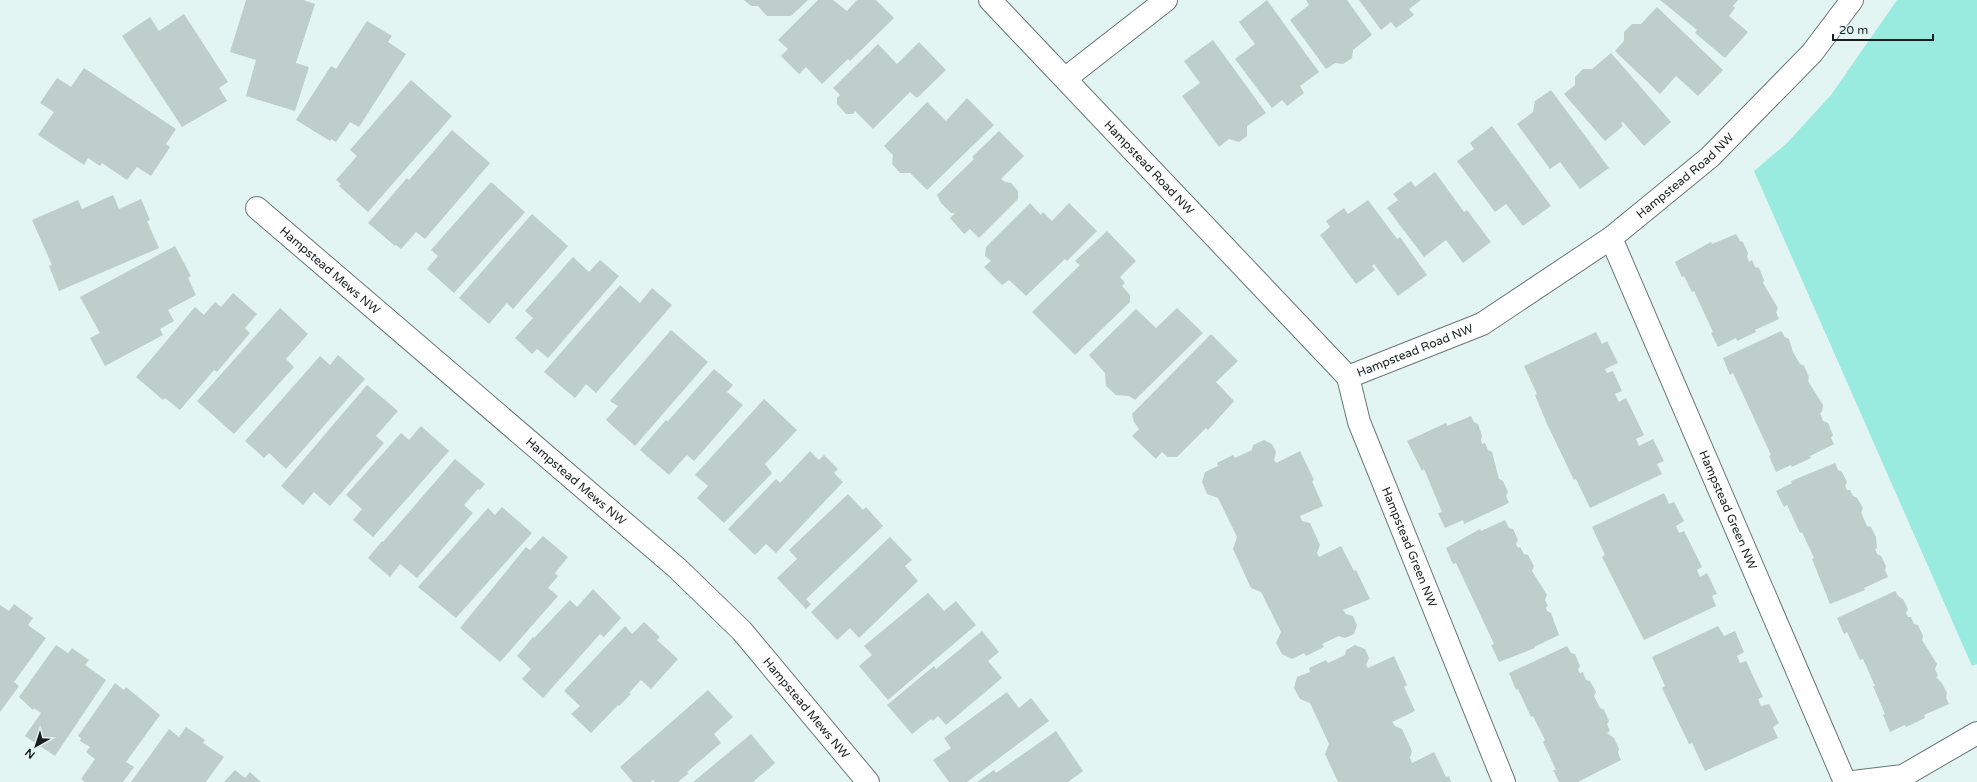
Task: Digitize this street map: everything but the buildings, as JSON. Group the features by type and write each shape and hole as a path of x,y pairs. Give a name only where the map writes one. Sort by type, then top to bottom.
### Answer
{"street":[{"name":"Hampstead Road NW","path":"990,0 1066,78 1348,377 1482,324 1611,238 1710,157 1812,53 1852,0"},
{"path":"1066,78 1166,0"},
{"name":"Hampstead Mews NW","path":"257,208 677,568 742,631 868,782"},
{"name":"Hampstead Green NW","path":"1611,238 1845,782"},
{"name":"Hampstead Green NW","path":"1348,377 1359,422 1504,782"},
{"path":"1853,782 1903,776 1977,733"}],"green space":[{"path":"1897,0 1977,0 1977,664 1972,666 1754,171 1787,143 1831,95"}]}
